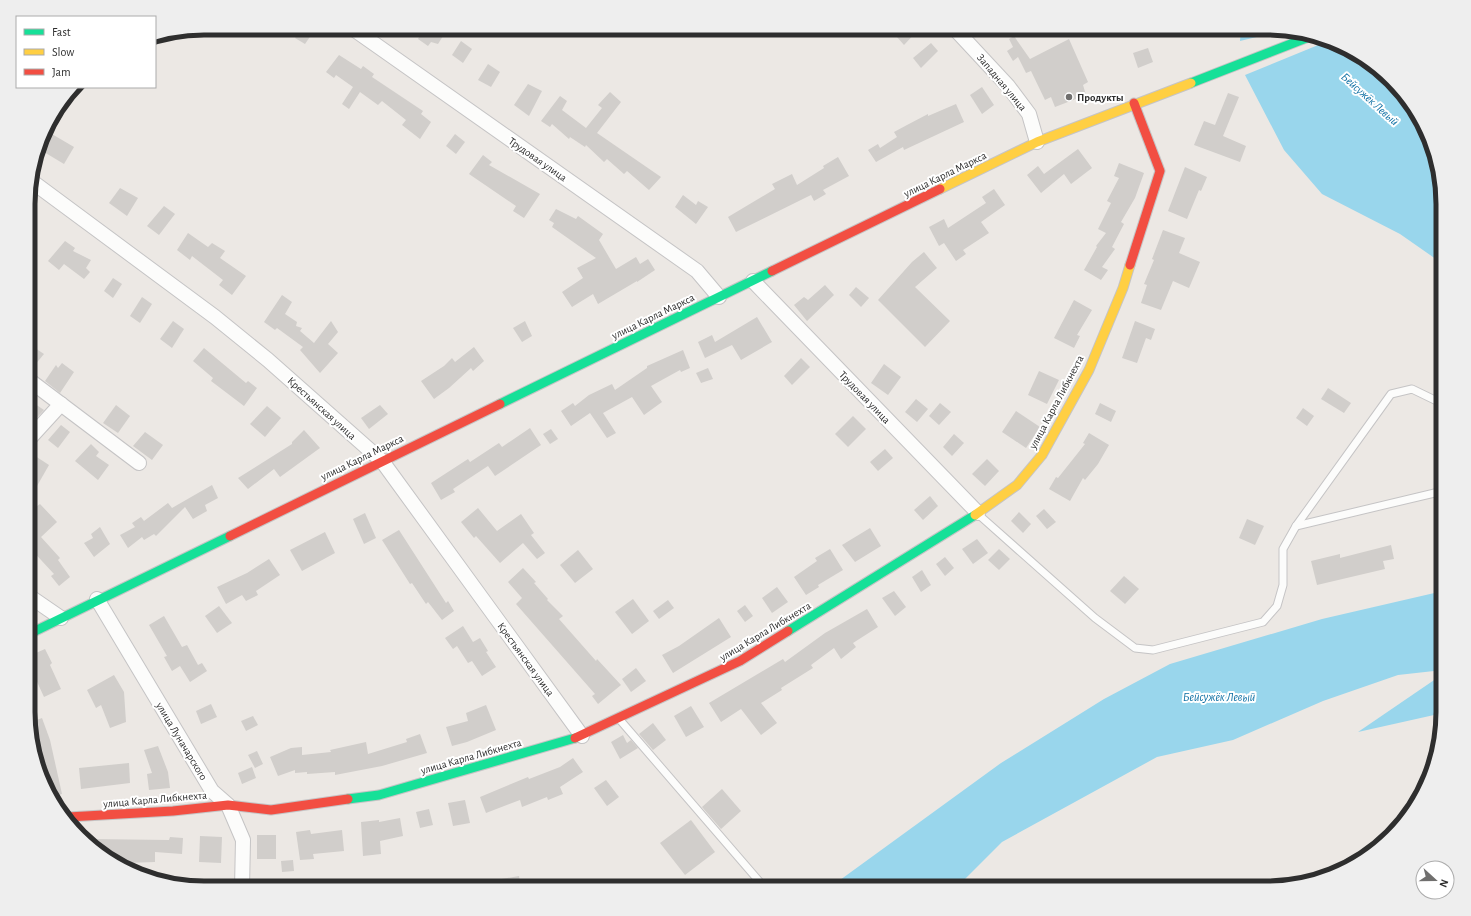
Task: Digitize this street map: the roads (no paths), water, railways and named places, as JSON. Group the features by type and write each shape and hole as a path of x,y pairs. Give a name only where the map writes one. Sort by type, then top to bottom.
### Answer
{"street":[{"name":"Трудовая улица","path":"362,35 698,271 719,297"},
{"name":"Западная улица","path":"961,35 1008,86 1029,114 1037,142"},
{"name":"улица Карла Маркса","path":"35,631 97,599 1037,142 1134,103 1303,39"},
{"name":"улица Карла Либкнехта","path":"72,817 173,811 228,804 271,810 379,795 582,736 740,662 978,513 1017,485 1042,455 1089,370 1123,288 1160,171 1134,103"},
{"name":"Крестьянская улица","path":"36,184 216,317 382,461 582,736"},
{"name":"Трудовая улица","path":"753,281 978,513"},
{"path":"35,384 139,463"},
{"path":"35,433 61,404"},
{"name":"улица Луначарского","path":"97,599 212,791 228,804 243,840 242,881"},
{"path":"35,600 61,618"}],"lane":[{"path":"978,513 1095,618 1135,648 1153,650 1263,622 1277,606 1283,585 1283,550 1296,526 1391,394 1412,389 1436,401"},
{"path":"1296,526 1436,493"},
{"path":"619,718 759,881"}],"water":[{"path":"1240,35 1265,35 1240,41"},
{"name":"Бейсужёк Левый","path":"1321,44 1342,52 1378,77 1401,101 1419,129 1427,150 1433,171 1436,193 1436,259 1400,234 1322,194 1284,150 1245,75"},
{"name":"Бейсужёк Левый","path":"1436,593 1436,671 1398,675 1323,701 1233,740 1157,757 1002,842 963,881 839,881 1001,763 1104,699 1170,664 1322,619"},
{"path":"1436,679 1436,715 1358,732"}],"place":[{"name":"Продукты","path":"1069,97"}]}
